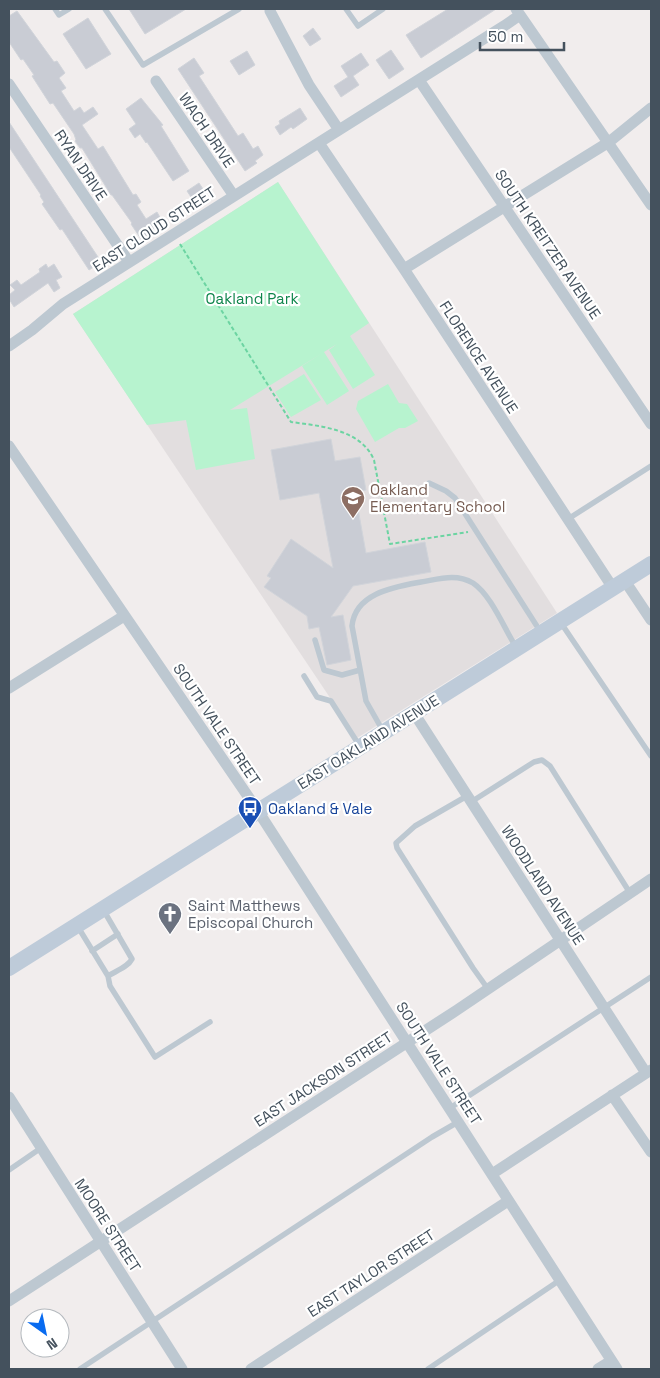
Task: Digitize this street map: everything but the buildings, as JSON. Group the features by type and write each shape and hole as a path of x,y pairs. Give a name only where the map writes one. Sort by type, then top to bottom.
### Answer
{"main road":[{"name":"EAST OAKLAND AVENUE","path":"9,968 651,564"}],"street":[{"path":"270,11 309,85 339,130 419,80 518,12 651,205"},
{"name":"WACH DRIVE","path":"156,80 234,196"},
{"name":"SOUTH KREITZER AVENUE","path":"419,80 651,424"},
{"name":"RYAN DRIVE","path":"9,84 128,262"},
{"path":"404,269 609,142 651,108"},
{"name":"EAST CLOUD STREET","path":"9,346 64,304 116,272 128,262 339,130"},
{"name":"FLORENCE AVENUE","path":"319,142 568,519 619,585 651,620"},
{"name":"SOUTH VALE STREET","path":"9,446 258,811 408,1041 508,1201"},
{"path":"9,688 124,616"},
{"name":"WOODLAND AVENUE","path":"414,713 603,1008 649,1071"},
{"name":"EAST JACKSON STREET","path":"9,1301 488,989 651,879"},
{"path":"492,1174 649,1071"},
{"path":"612,1095 651,1152"},
{"name":"MOORE STREET","path":"9,1097 182,1369"},
{"path":"508,1201 614,1365 598,1369"},
{"name":"EAST TAYLOR STREET","path":"251,1369 508,1201"}],"lane":[{"path":"55,9 59,15 69,9"},
{"path":"105,9 143,66 239,9"},
{"path":"346,9 358,26 383,9"},
{"path":"568,519 651,466"},
{"path":"429,483 446,491 455,498 542,633"},
{"path":"383,732 368,705 352,626 356,612 368,599 381,591 445,577 453,576 466,579 482,591 517,648"},
{"path":"560,622 651,756"},
{"path":"315,640 324,670 342,675 360,670"},
{"path":"304,676 317,697 331,702 360,747"},
{"path":"488,989 397,848 396,843 415,826 469,799 534,762 542,760 550,766 630,893"},
{"path":"103,908 132,958 131,962 108,976"},
{"path":"76,925 108,976 110,986 154,1057 210,1022"},
{"path":"92,951 118,934"},
{"path":"450,1108 651,977"},
{"path":"80,1369 306,1222 432,1137 458,1122"},
{"path":"9,1170 41,1148"},
{"path":"428,1369 560,1280"}],"path":[{"path":"174,233 291,422 326,427 347,434 370,451 374,460 390,544 476,530"}],"shaded area":[{"name":"Oakland Elementary School","path":"278,182 557,613 357,738 73,314"}],"green space":[{"name":"Oakland Park","path":"278,182 369,323 350,336 375,375 353,389 329,350 337,344 230,410 247,408 255,459 196,470 186,420 147,425 73,314"},
{"path":"324,352 349,391 327,405 302,366"},
{"path":"304,374 321,400 291,417 275,392"},
{"path":"388,384 399,403 407,404 418,421 405,428 399,428 375,442 356,409 358,401"}],"place":[{"name":"Oakland Elementary School","path":"353,519"},
{"name":"Oakland & Vale","path":"250,829"},
{"name":"Saint Matthews Episcopal Church","path":"170,935"}]}
